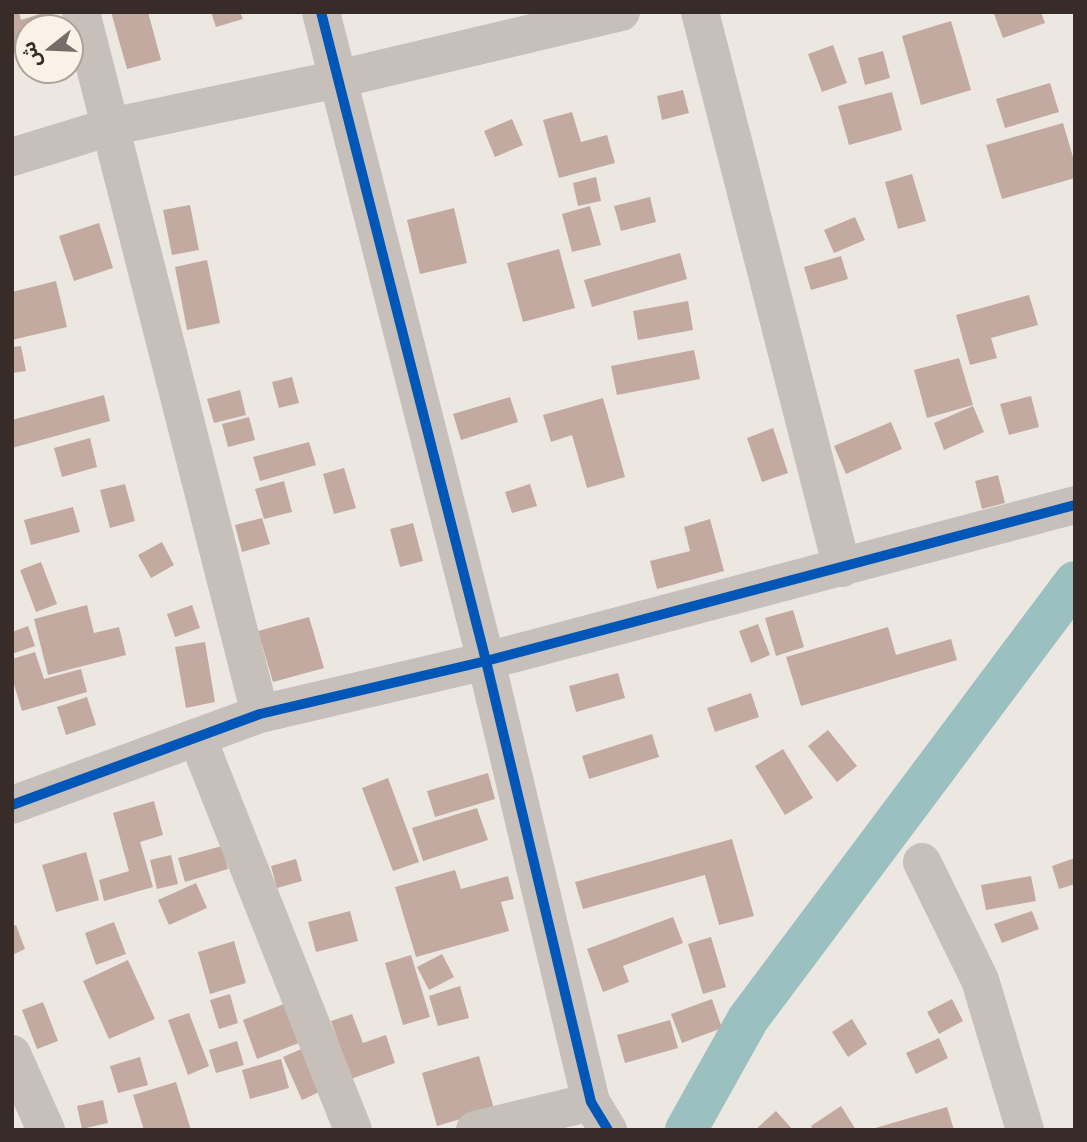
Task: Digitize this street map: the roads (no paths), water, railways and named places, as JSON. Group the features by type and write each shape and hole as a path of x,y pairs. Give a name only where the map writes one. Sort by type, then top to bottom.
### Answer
{"street":[{"path":"81,12 260,714"},
{"path":"321,12 600,1116 475,1130"},
{"path":"12,157 110,127 338,79 621,12"},
{"path":"700,12 842,568"},
{"path":"12,805 260,714 486,661 1075,505"},
{"path":"197,737 353,1130"},
{"path":"922,862 980,980 1025,1130"},
{"path":"12,1054 46,1130"}],"waterway":[{"path":"686,1130 748,1019 1075,582"}]}
